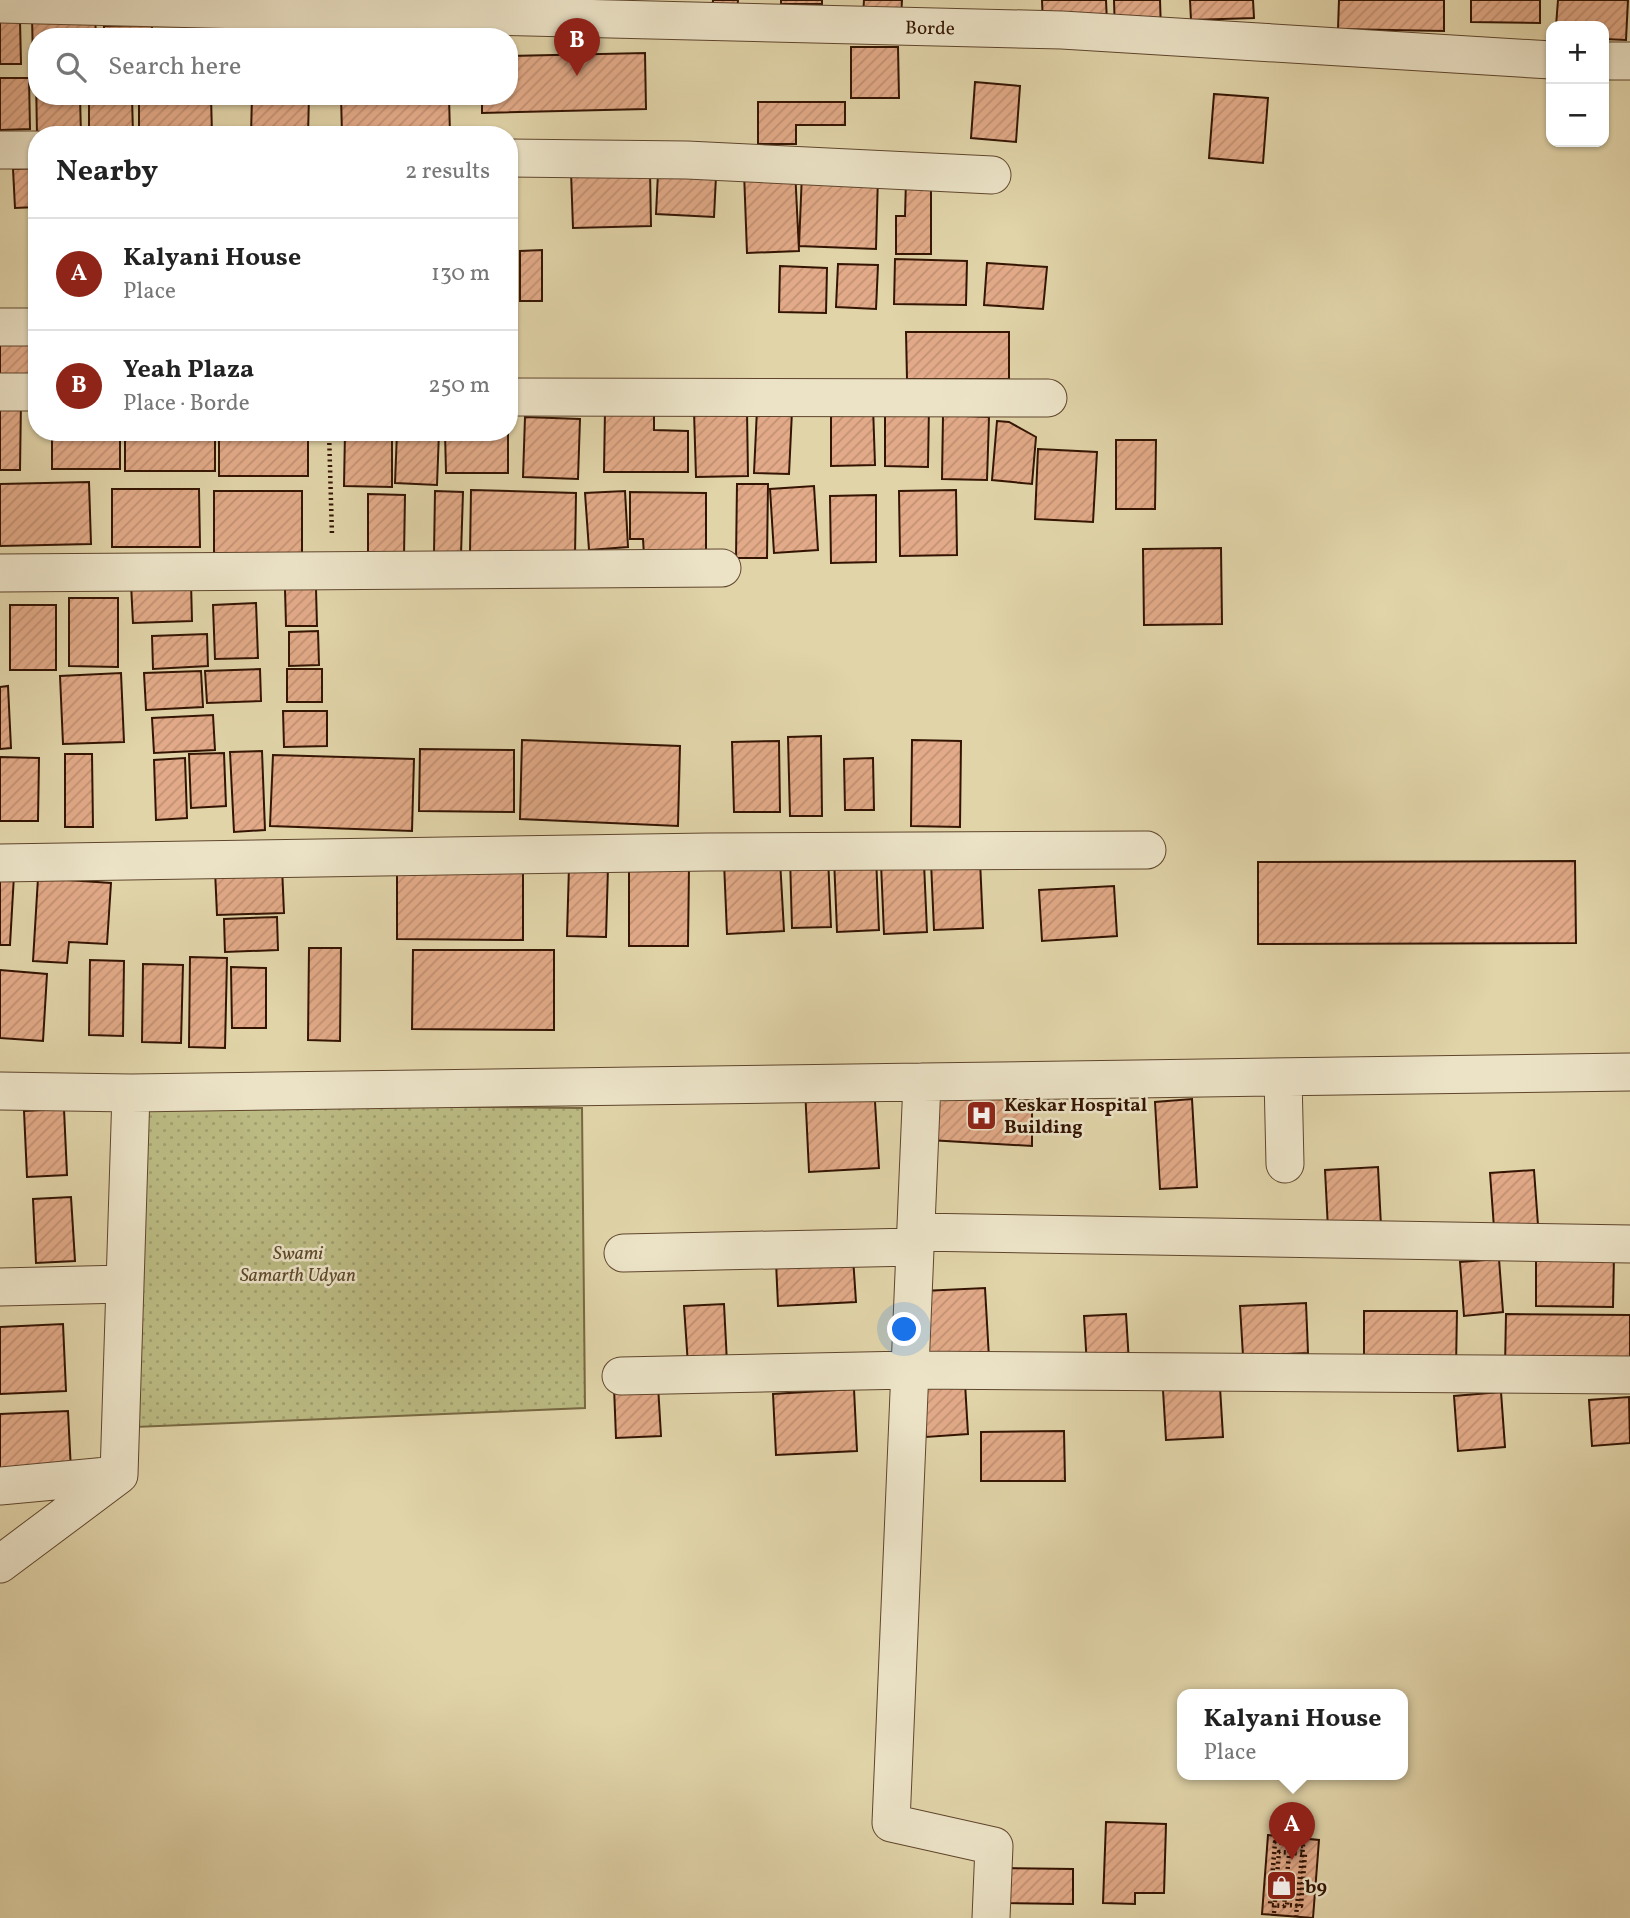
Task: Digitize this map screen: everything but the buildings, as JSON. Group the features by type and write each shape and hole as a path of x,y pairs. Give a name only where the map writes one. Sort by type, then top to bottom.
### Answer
{"street":[{"name":"Borde","path":"0,4 1062,30 1546,60"},
{"path":"1609,61 1630,61"},
{"path":"0,149 28,150"},
{"path":"518,158 687,160 992,175"},
{"path":"0,327 28,327"},
{"path":"0,392 28,392"},
{"path":"518,397 1048,398"},
{"path":"0,573 722,568"},
{"path":"0,863 708,852 1147,850"},
{"path":"0,1091 131,1093 1630,1072"},
{"path":"1283,1077 1285,1164"},
{"path":"922,1082 891,1823 994,1846 991,1918 1008,1918"},
{"path":"119,1475 131,1093"},
{"path":"623,1253 916,1239 1630,1244"},
{"path":"0,1287 125,1284"},
{"path":"621,1376 910,1370 1630,1375"},
{"path":"0,1486 119,1475"},
{"path":"0,1564 119,1475"}],"path":[{"path":"329,441 334,569"},
{"path":"1290,1845 1284,1906 1270,1905 1275,1842 1303,1846 1296,1916"},
{"path":"1274,1913 1279,1852 1305,1854 1301,1906 1287,1905 1292,1853"}],"green space":[{"name":"Swami Samarth Udyan","path":"144,1104 582,1108 585,1408 135,1427"}],"place":[{"name":"Yeah Plaza","path":"577,76"},
{"name":"Keskar Hospital Building","path":"981,1115"},
{"name":"Kalyani House","path":"1292,1860"},
{"name":"b9","path":"1282,1886"}]}
